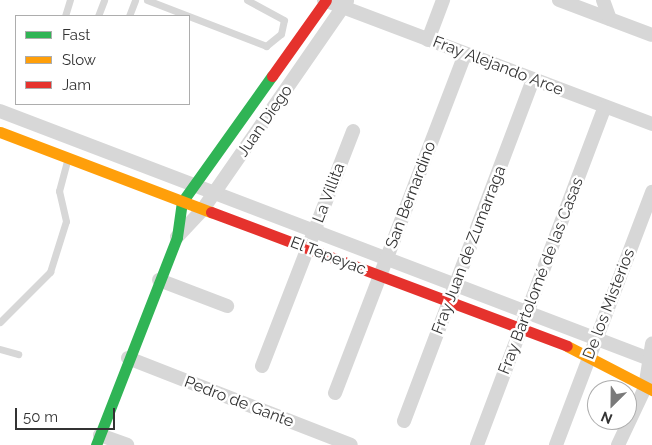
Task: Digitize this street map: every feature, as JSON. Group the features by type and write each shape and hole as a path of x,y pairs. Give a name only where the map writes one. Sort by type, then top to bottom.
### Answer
{"street":[{"name":"Fray Alejando Arce","path":"325,0 345,4 428,40 652,124"},
{"name":"Juan Diego","path":"98,440 158,280 177,237 182,202 325,0"},
{"path":"428,40 443,0"},
{"path":"559,0 652,35"},
{"path":"603,0 610,19"},
{"name":"Juan Diego","path":"177,237 203,210 345,4"},
{"name":"San Bernardino","path":"335,393 465,54"},
{"name":"Fray Juan de Zumarraga","path":"404,421 533,80"},
{"name":"Fray Bartolomé de las Casas","path":"477,445 605,107"},
{"name":"El Tepeyac","path":"0,111 215,192 313,233 649,359"},
{"name":"El Tepeyac","path":"0,132 590,355 648,389"},
{"name":"La Villita","path":"262,366 353,132"},
{"name":"De los Misterios","path":"556,445 652,192"},
{"path":"158,280 228,306"},
{"path":"618,445 648,389 649,359 652,344"},
{"name":"Pedro de Gante","path":"128,358 350,445"},
{"path":"98,440 127,445"}],"lane":[{"path":"65,15 70,0"},
{"path":"98,15 104,0"},
{"path":"129,15 135,0"},
{"path":"147,0 186,15"},
{"path":"190,17 266,46 281,34 284,20 247,0"},
{"path":"0,322 50,272 66,221 60,190 68,158"},
{"path":"0,349 18,354"}],"traffic: fast":[{"path":"96,445 177,237 182,202 272,76"}],"traffic: slow":[{"path":"0,132 211,212"},
{"path":"567,346 652,390"}],"traffic: jam":[{"path":"272,76 326,0"},
{"path":"211,212 567,346"}]}
